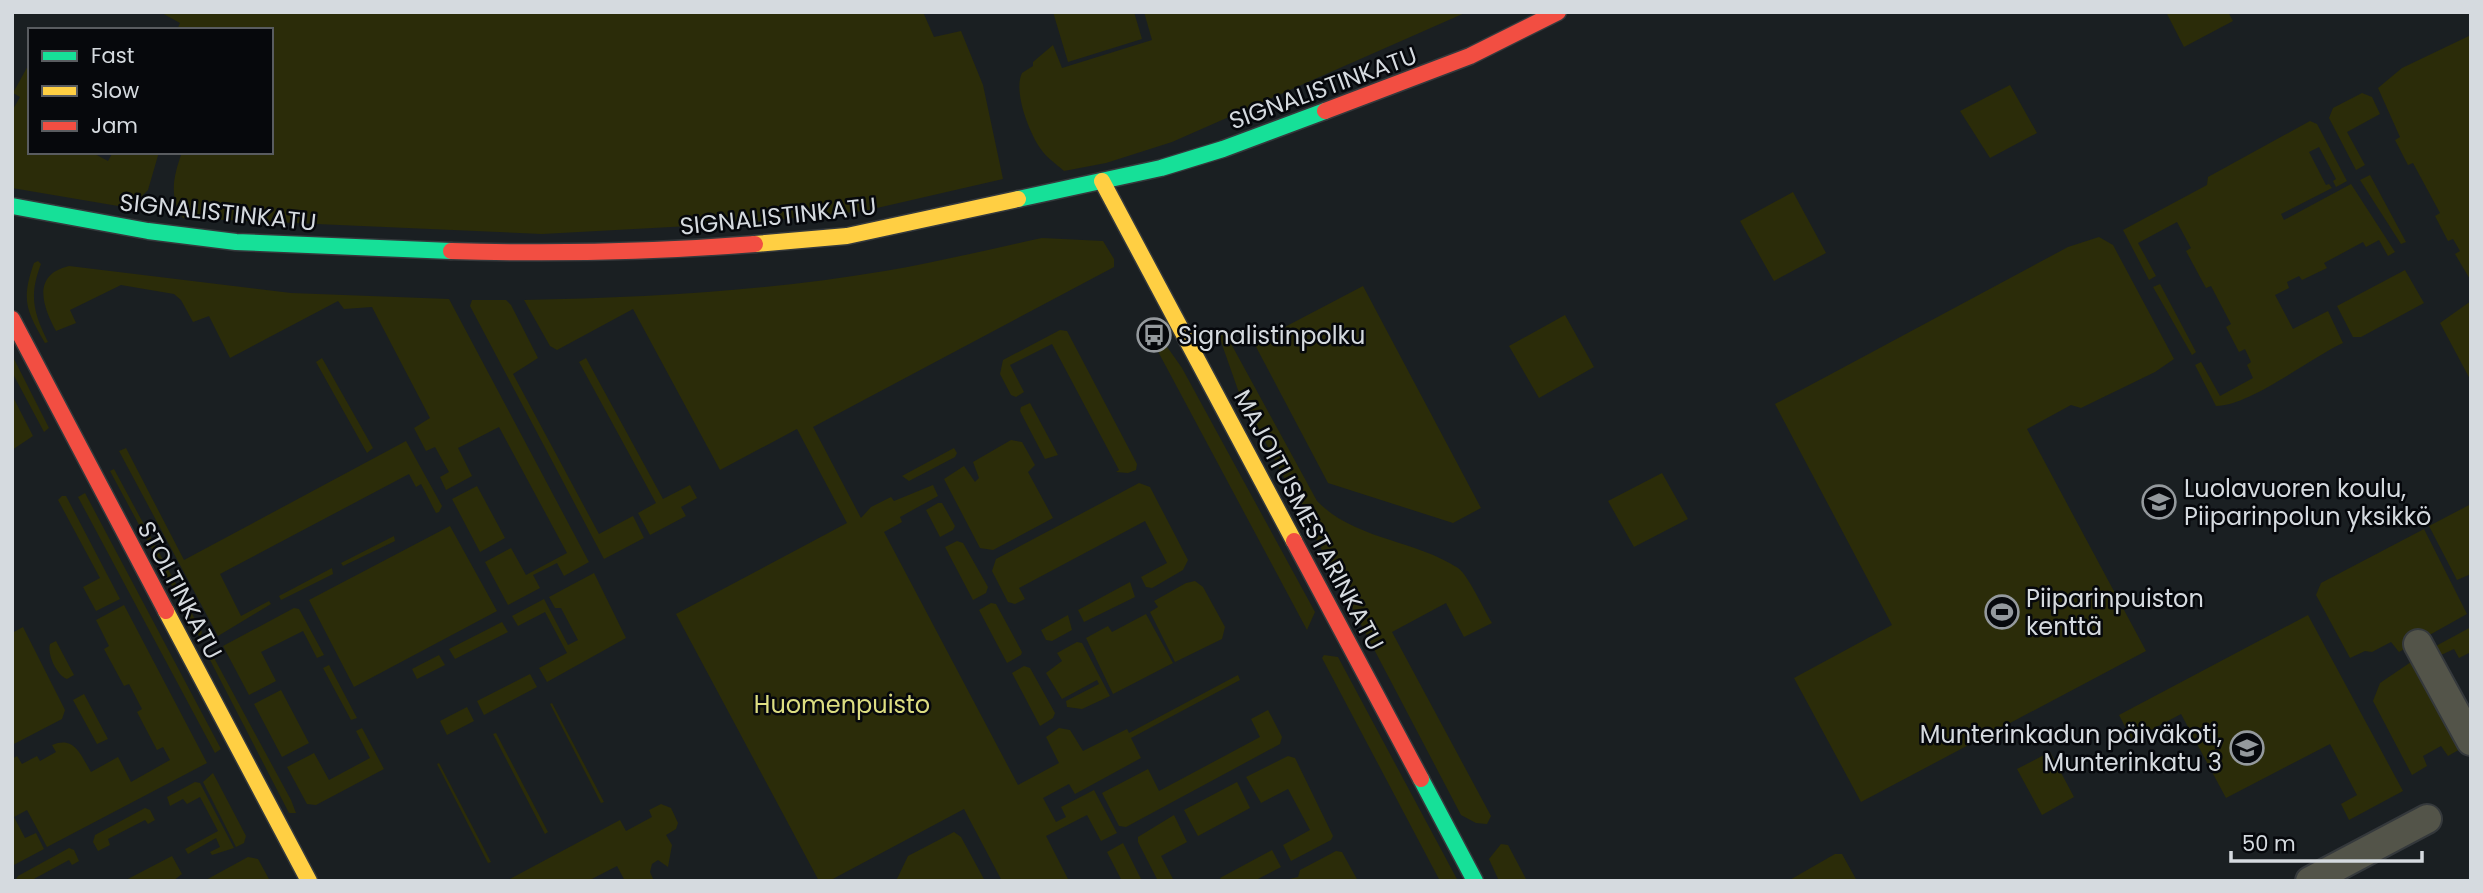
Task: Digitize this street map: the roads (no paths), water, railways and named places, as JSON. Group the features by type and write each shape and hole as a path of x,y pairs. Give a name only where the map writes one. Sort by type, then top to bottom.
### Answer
{"street":[{"name":"SIGNALISTINKATU","path":"12,206 148,231 236,242 527,253 679,250 847,236 1102,181 1223,149 1470,56 1558,12"},
{"name":"MAJOITUSMESTARINKATU","path":"1102,181 1475,881"},
{"name":"STOLTINKATU","path":"12,319 309,881"},
{"path":"2418,644 2471,741"},
{"path":"2310,881 2427,819"}],"place":[{"name":"Signalistinpolku","path":"1154,335"},
{"name":"Luolavuoren koulu, Piiparinpolun yksikkö","path":"2159,502"},
{"name":"Piiparinpuiston kenttä","path":"2002,612"},
{"name":"Munterinkadun päiväkoti, Munterinkatu 3","path":"2247,748"}],"park label":[{"name":"Huomenpuisto","path":"842,704"}]}
